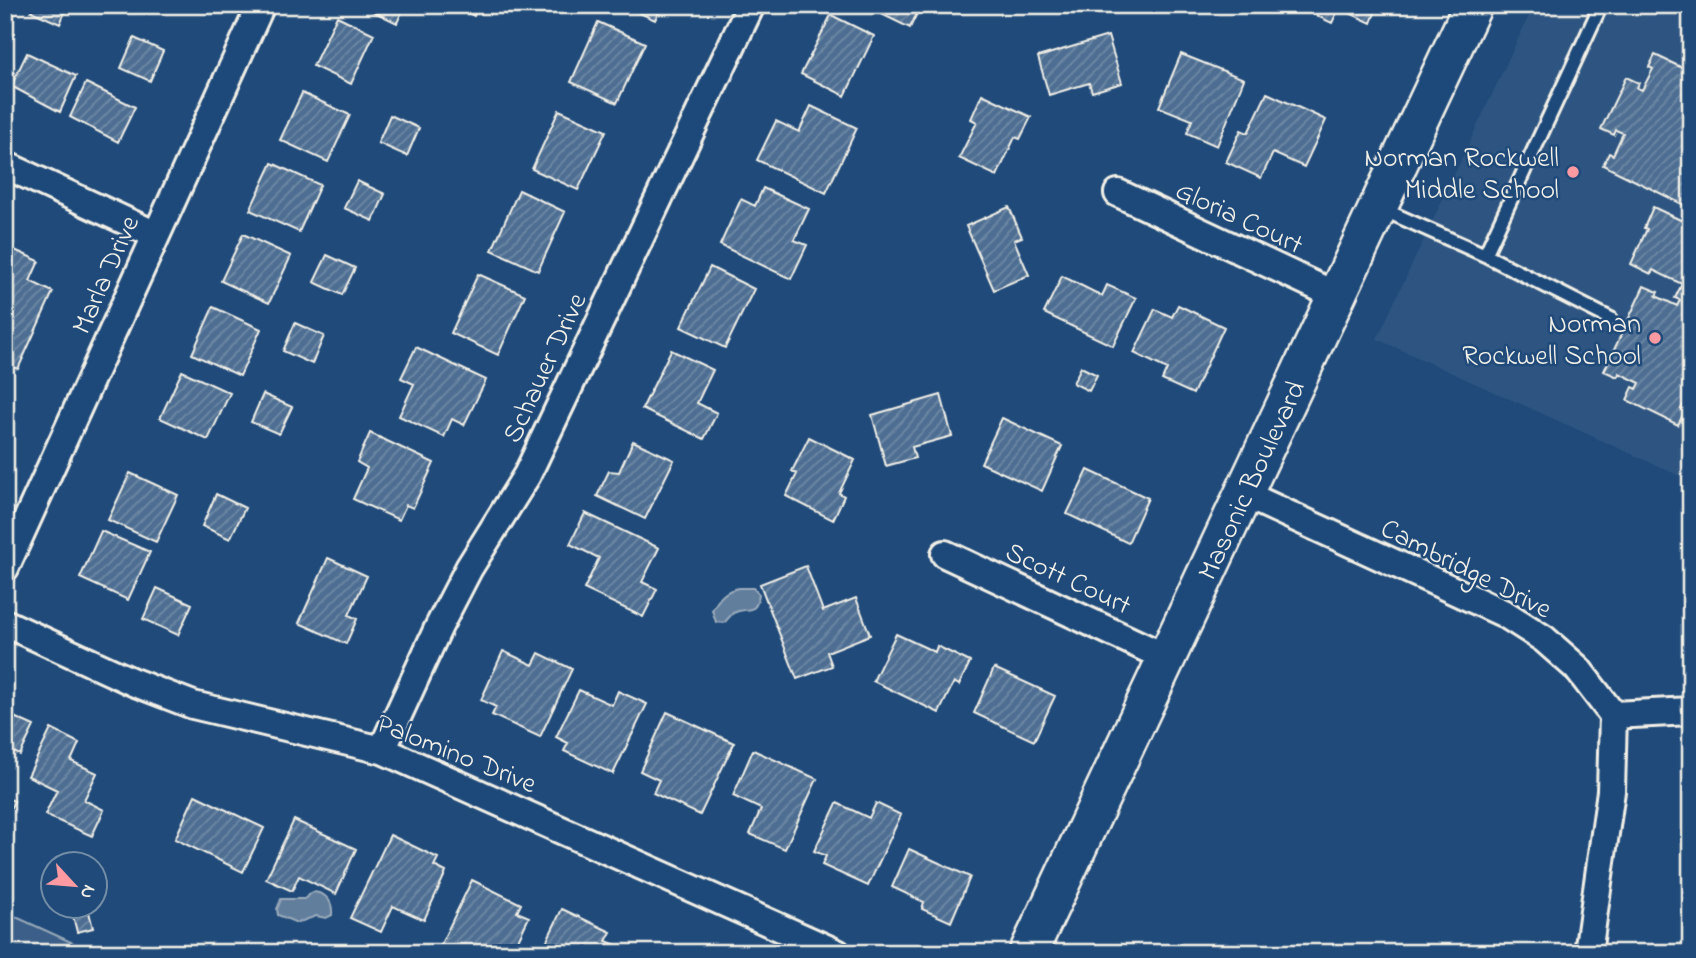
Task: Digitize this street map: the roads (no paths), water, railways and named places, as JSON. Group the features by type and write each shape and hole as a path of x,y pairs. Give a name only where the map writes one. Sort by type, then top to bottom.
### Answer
{"street":[{"name":"Marla Drive","path":"5,568 261,5"},
{"name":"Schauer Drive","path":"382,750 469,568 527,475 751,5"},
{"name":"Masonic Boulevard","path":"1028,953 1473,5"},
{"path":"5,165 156,235"},
{"name":"Gloria Court","path":"1118,193 1335,295"},
{"name":"Cambridge Drive","path":"1242,493 1505,614 1544,639 1577,668 1613,715"},
{"name":"Scott Court","path":"945,554 1167,658"},
{"name":"Palomino Drive","path":"5,623 133,682 193,705 382,750 837,953"},
{"path":"1588,953 1611,791 1613,715 1691,711"}],"lane":[{"path":"1485,255 1601,5"},
{"path":"1378,208 1485,255 1611,318"}],"place":[{"name":"Norman Rockwell Middle School","path":"1573,172"},
{"name":"Norman Rockwell School","path":"1655,338"}]}
